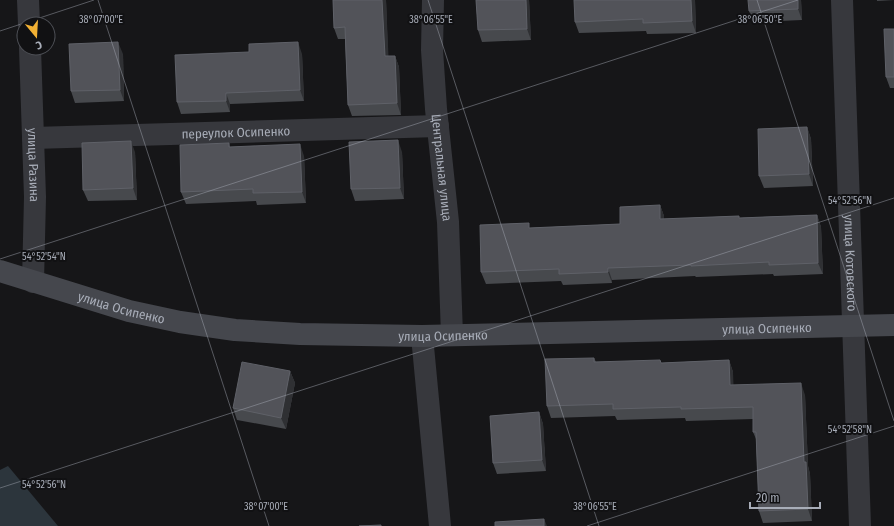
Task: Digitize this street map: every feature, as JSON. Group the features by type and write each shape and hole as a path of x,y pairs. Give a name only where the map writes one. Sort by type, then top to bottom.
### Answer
{"street":[{"path":"28,0 29,16"},
{"name":"Центральная улица","path":"433,0 432,50 448,222 452,335"},
{"name":"улица Котовского","path":"842,0 860,526"},
{"name":"улица Разина","path":"30,56 35,197 33,282"},
{"name":"переулок Осипенко","path":"33,138 438,126"},
{"name":"улица Осипенко","path":"0,271 129,311 180,322 235,330 300,334 422,336 894,325"},
{"path":"422,336 440,526"}],"shaded area":[{"path":"8,466 58,526 0,526 0,470"}],"building":[{"path":"333,0 382,0 385,56 395,56 397,103 348,105 345,27 334,28"},
{"path":"476,0 526,0 527,29 478,30"},
{"path":"574,0 691,0 692,21 643,23 643,19 575,22"},
{"path":"748,0 798,0 798,9 749,11"},
{"path":"884,29 894,29 894,77 886,77"},
{"path":"118,42 120,90 71,91 69,44"},
{"path":"298,42 300,90 226,93 226,101 177,102 175,55 249,52 249,44"},
{"path":"807,127 809,174 759,176 758,129"},
{"path":"398,140 400,188 351,189 349,142"},
{"path":"131,141 133,188 83,190 82,143"},
{"path":"229,143 229,147 300,144 302,192 253,193 253,189 181,192 180,145"},
{"path":"660,205 660,219 817,215 818,263 769,265 769,262 608,268 608,272 559,274 559,269 481,272 480,225 529,223 529,228 620,224 620,207"},
{"path":"594,358 594,362 660,360 661,363 729,360 730,385 801,383 804,462 806,462 808,509 759,511 756,432 753,432 753,407 613,409 613,404 547,406 545,359"},
{"path":"242,362 290,371 281,418 233,408"},
{"path":"539,412 542,460 493,463 490,416"},
{"path":"544,519 544,526 495,526 495,522"},
{"path":"381,525 381,526 359,526"}]}
